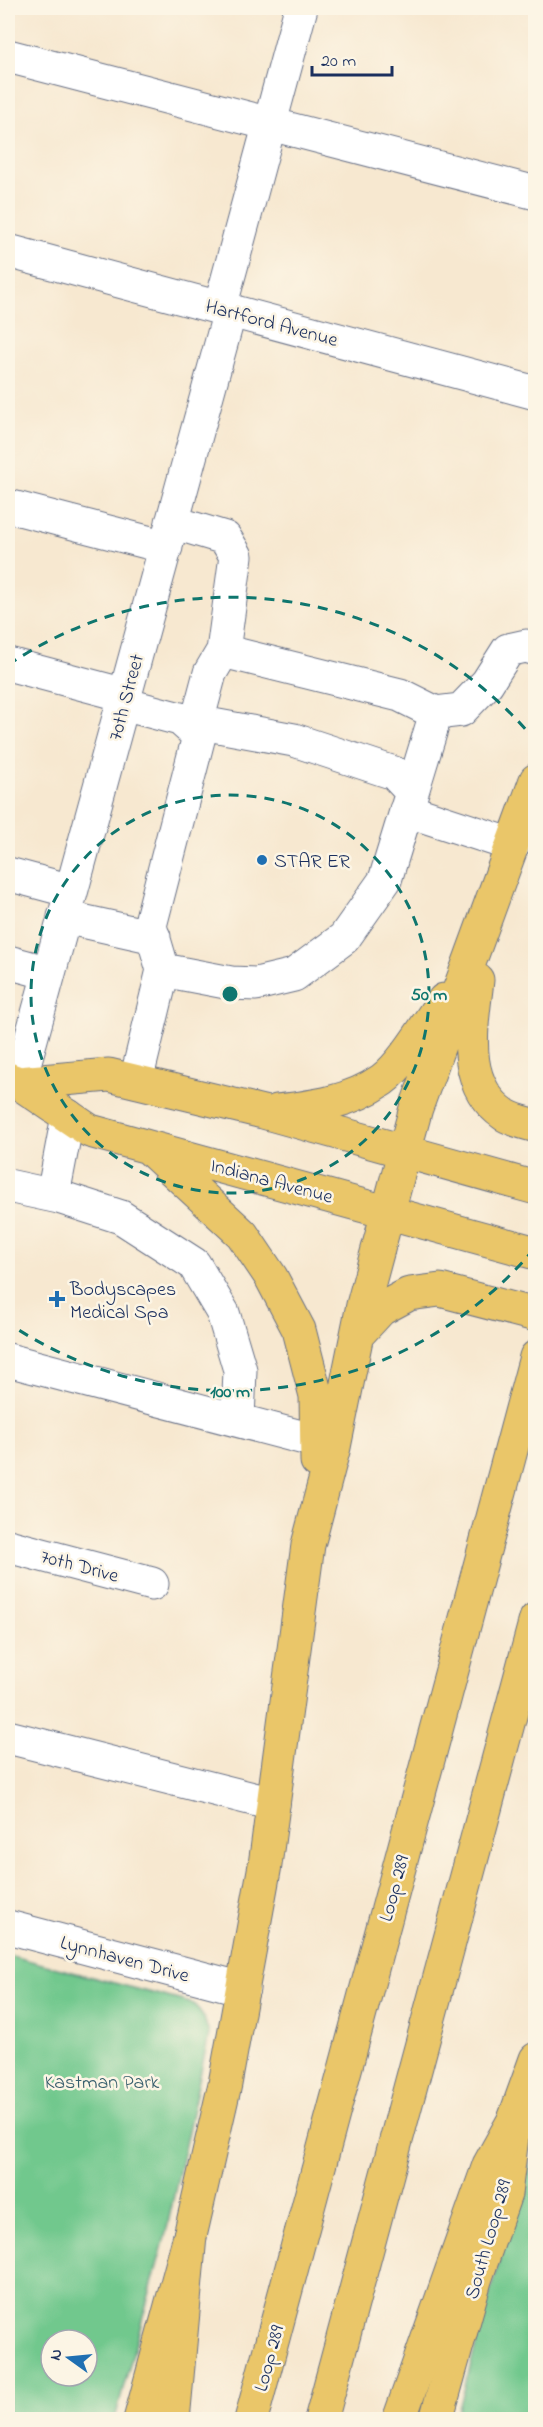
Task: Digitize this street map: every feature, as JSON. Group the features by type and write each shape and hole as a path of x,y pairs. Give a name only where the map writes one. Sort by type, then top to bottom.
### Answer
{"main road":[{"path":"308,1545 387,1212 416,1108 481,936 536,780"},
{"path":"262,1112 314,1107 351,1097 383,1080 449,992 481,936"},
{"path":"481,936 471,1040 471,1066 484,1095 505,1115 536,1126"},
{"path":"13,1081 109,1075 262,1112 536,1188"},
{"name":"Indiana Avenue","path":"13,1081 90,1131 536,1253"},
{"path":"140,2420 189,2236 225,2084 243,1989 273,1804 308,1545 316,1441 316,1396 299,1330 271,1277 242,1234 146,1145"},
{"path":"357,1335 381,1309 409,1294 440,1290 536,1315"},
{"name":"Loop 289","path":"251,2420 536,1357"},
{"path":"321,2420 536,1619"},
{"name":"South Loop 289","path":"436,2420 475,2280 505,2194 514,2120 536,2059"},
{"path":"399,2420 489,2165 514,2120"},
{"path":"173,2420 189,2236"}],"street":[{"name":"70th Street","path":"13,1081 49,973 169,534 269,123 301,8"},
{"path":"8,56 536,193"},
{"name":"Hartford Avenue","path":"8,251 536,393"},
{"path":"8,506 169,534 225,538 236,556 223,651 210,673 189,720"},
{"path":"223,651 400,695 436,713 461,710 488,683 508,650 526,646 536,650"},
{"path":"8,664 189,720 294,740 383,769 394,773 409,801 513,845"},
{"path":"163,970 231,983 256,984 294,975 344,938 385,880 436,713"},
{"path":"136,1081 163,970 150,926 199,736 189,720"},
{"path":"8,874 68,904 154,937"},
{"path":"8,962 49,973"},
{"path":"53,1195 68,1116"},
{"path":"8,1186 53,1195 121,1217 194,1264 223,1313 240,1370 238,1420"},
{"path":"8,1360 316,1441"},
{"name":"70th Drive","path":"8,1546 152,1584"},
{"path":"8,1737 273,1804"},
{"name":"Lynnhaven Drive","path":"8,1927 243,1989"}],"green space":[{"name":"Kastman Park","path":"8,1955 194,2004 204,2018 209,2034 165,2237 115,2419 8,2419"},
{"path":"535,2148 535,2419 456,2420 492,2285"}],"place":[{"name":"STAR ER","path":"262,860"},
{"name":"Bodyscapes Medical Spa","path":"57,1299"}]}
